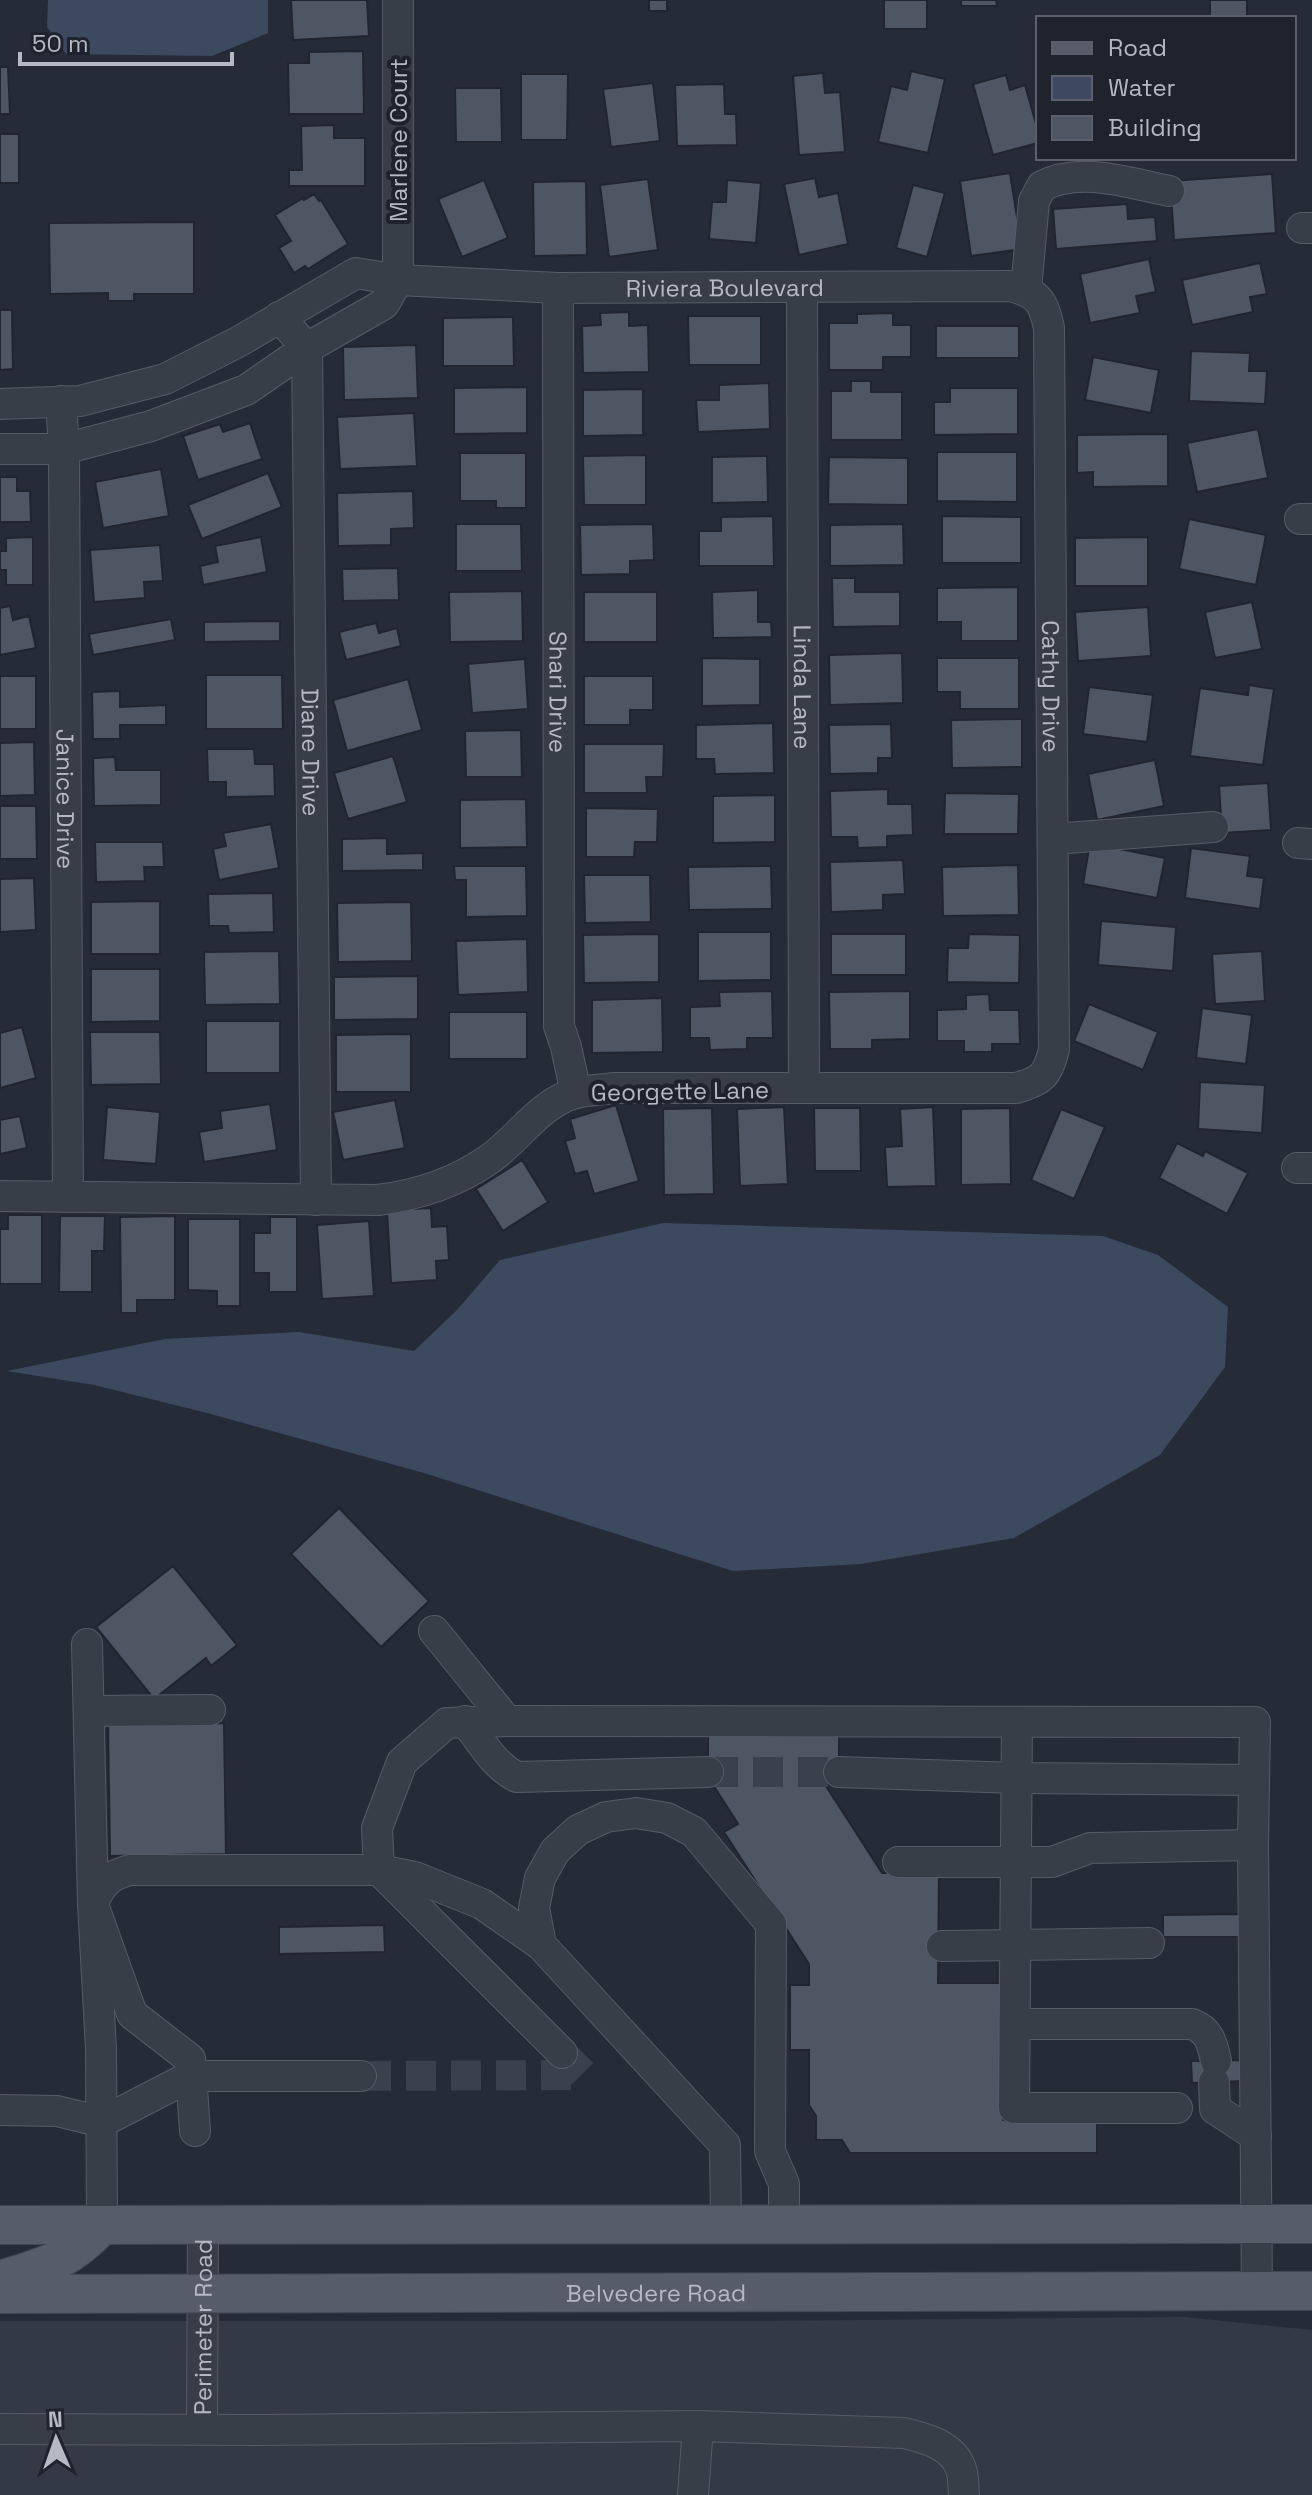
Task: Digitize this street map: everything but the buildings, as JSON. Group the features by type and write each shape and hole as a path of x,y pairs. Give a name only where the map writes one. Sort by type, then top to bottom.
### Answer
{"main road":[{"path":"0,2225 1312,2224"},
{"path":"0,2280 65,2258 102,2225"},
{"name":"Belvedere Road","path":"0,2294 1312,2291"}],"street":[{"name":"Marlene Court","path":"398,0 398,280"},
{"name":"Cathy Drive","path":"1049,1068 1054,1049 1049,328 1035,297 1034,201 1042,186 1060,179 1090,177 1169,191"},
{"name":"Riviera Boulevard","path":"0,404 80,401 165,379 238,342 356,273 398,280 558,288 1011,286 1035,297"},
{"path":"0,449 64,449 151,426 246,390 307,348 384,304 398,280"},
{"name":"Linda Lane","path":"802,287 804,1088"},
{"name":"Shari Drive","path":"558,288 559,1026 576,1093"},
{"path":"279,317 307,348"},
{"name":"Diane Drive","path":"307,348 316,1200"},
{"name":"Janice Drive","path":"61,401 64,449 68,1197"},
{"path":"1053,839 1213,827"},
{"name":"Georgette Lane","path":"0,1196 378,1200 402,1197 448,1183 490,1159 541,1113 576,1093 613,1088 1016,1088 1035,1083 1049,1068"},
{"path":"434,1631 507,1721"},
{"path":"87,1644 102,2122 102,2225"},
{"path":"89,1711 210,1710"},
{"path":"465,1721 497,1762 517,1777 708,1772"},
{"path":"562,2053 379,1870 377,1828 402,1762 447,1723 1255,1722 1253,1845 1257,2291"},
{"path":"1017,1723 1014,2108 1177,2108"},
{"path":"839,1772 1016,1778 1254,1780"},
{"path":"541,1945 534,1908 540,1878 555,1851 578,1830 606,1817 636,1813 667,1818 694,1832 771,1924 770,2151 784,2184 784,2224"},
{"path":"898,1862 1052,1862 1090,1848 1253,1845"},
{"path":"195,2131 190,2059 132,2014 93,1904 98,1891 106,1880 130,1870 379,1870 415,1877 482,1904 541,1945 725,2145 726,2224"},
{"path":"942,1946 1149,1943"},
{"path":"1015,2024 1192,2024 1208,2034 1212,2041 1215,2109 1256,2136"},
{"path":"0,2110 57,2111 102,2122 191,2076 361,2076"},
{"name":"Perimeter Road","path":"202,2429 203,2225"},
{"path":"693,2495 698,2426"},
{"path":"0,2429 698,2426 904,2433 933,2440 950,2453 961,2468 964,2495"}],"shaded area":[{"path":"1185,2317 1312,2330 1312,2495 0,2495 0,2321 757,2321"}],"water":[{"path":"48,0 268,0 268,33 212,56 66,54 47,27"},
{"path":"663,1223 1103,1236 1158,1255 1228,1307 1225,1367 1160,1455 1014,1538 861,1564 733,1571 424,1473 207,1413 94,1385 7,1371 165,1339 299,1332 414,1351 457,1310 500,1260"}],"tunnel":[{"path":"708,1772 839,1772"},
{"path":"361,2076 584,2075 562,2053"}]}
